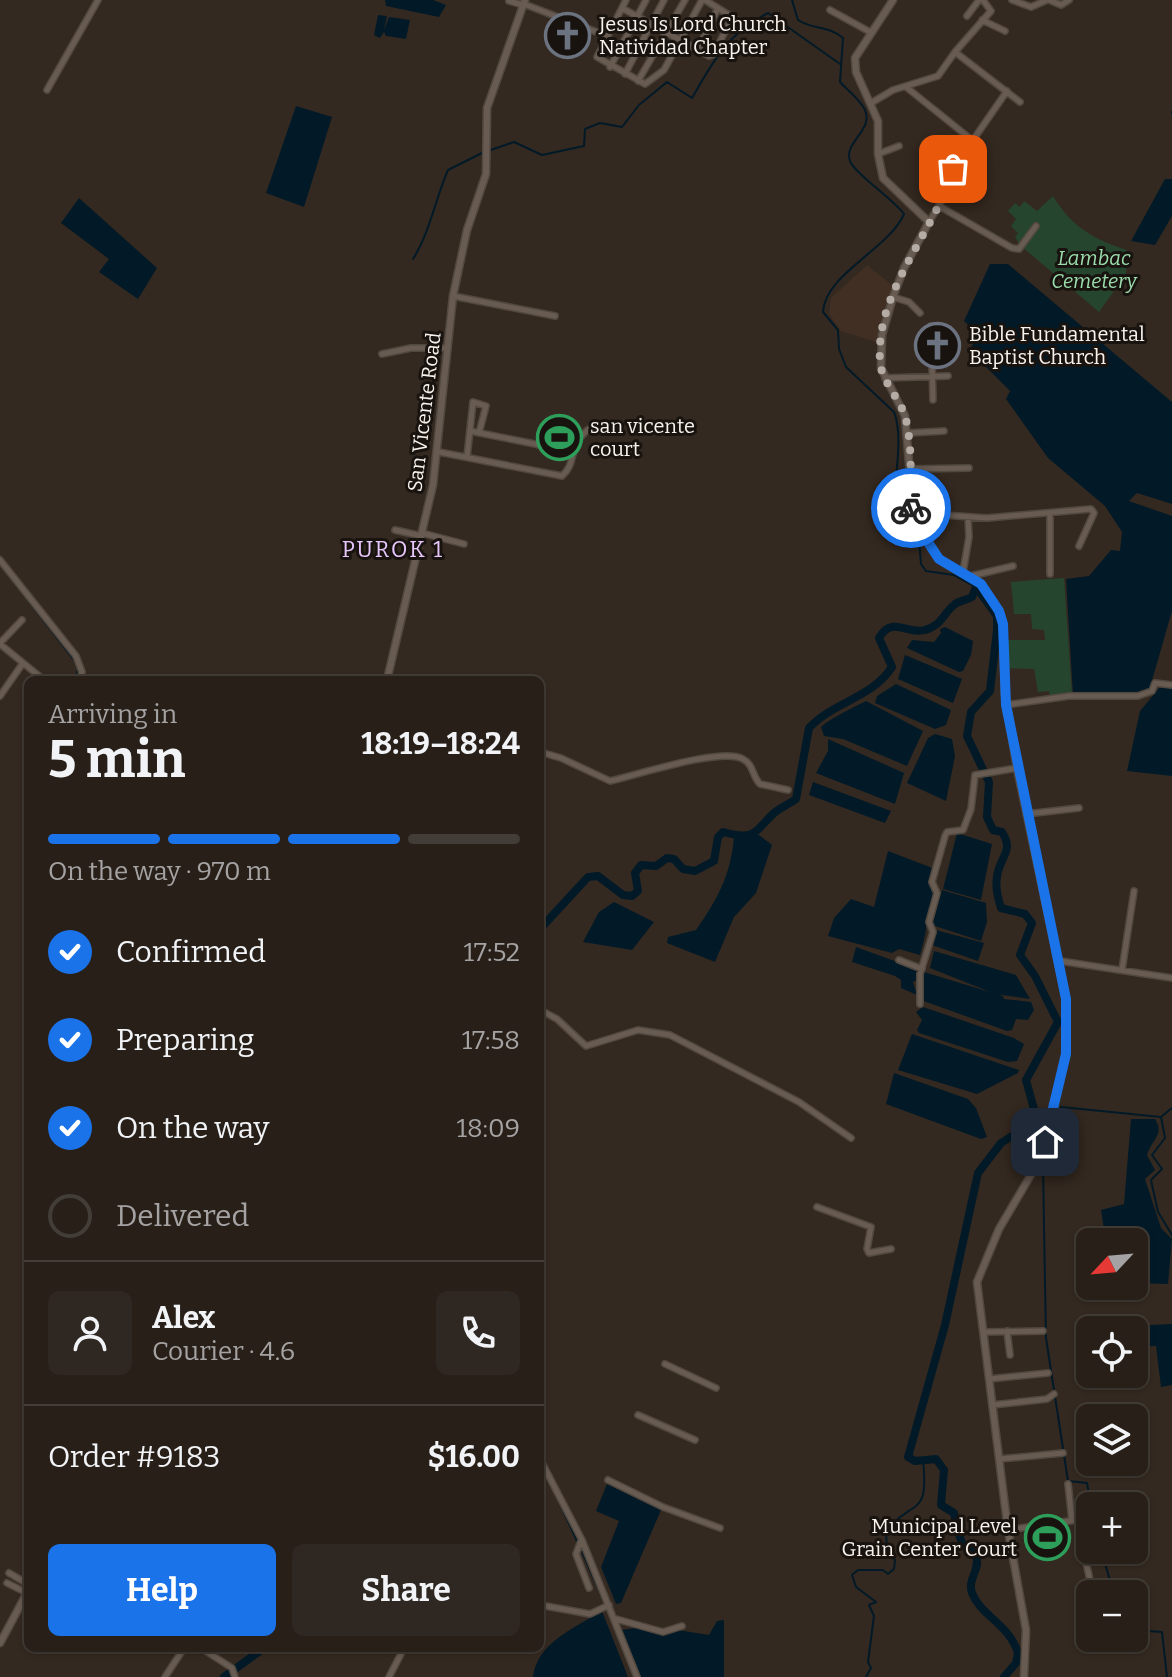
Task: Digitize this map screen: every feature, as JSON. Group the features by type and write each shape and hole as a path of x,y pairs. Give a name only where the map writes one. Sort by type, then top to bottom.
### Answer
{"street":[{"path":"47,90 98,0"},
{"path":"622,8 652,23 667,31 682,40 698,49 712,56 734,18 704,0 682,40 664,70 647,83 610,67 597,57 626,0"},
{"path":"610,67 646,0"},
{"path":"625,74 664,0"},
{"path":"638,81 685,0"},
{"path":"893,0 860,46 855,65 878,121 879,168 888,186 929,222"},
{"path":"1012,0 1031,7 1048,0 1061,5 1069,0"},
{"path":"509,1 524,3 607,36"},
{"path":"871,103 938,76 991,9 985,1 967,16"},
{"name":"San Vicente Road","path":"388,676 439,452 453,296 467,230 486,174 487,108 524,3"},
{"path":"698,49 718,8"},
{"path":"830,10 870,32"},
{"path":"982,20 1005,31"},
{"path":"955,52 1020,102"},
{"path":"906,87 972,140"},
{"path":"1007,91 953,169 939,206 904,268 882,335 880,359 885,378 901,405 908,433 911,513 939,559 971,576 989,594 1003,624 1006,705 1026,814 1060,961 1067,1038 1056,1102 1035,1168 979,1273 977,1290 1008,1530 1026,1630 1024,1677"},
{"path":"878,154 899,146"},
{"path":"939,206 1012,248 1019,249 1036,226"},
{"path":"453,296 555,316"},
{"path":"893,297 909,302 920,313"},
{"path":"931,326 933,400"},
{"path":"382,354 411,348 448,348"},
{"path":"931,350 943,349"},
{"path":"885,378 948,376"},
{"path":"467,457 473,402 486,406 479,433"},
{"path":"439,452 562,476 568,470 576,440 593,426"},
{"path":"470,431 565,450"},
{"path":"908,433 944,431"},
{"path":"910,469 969,468"},
{"path":"911,513 968,518 1093,511 1079,546"},
{"path":"1050,515 1050,574"},
{"path":"963,572 969,537 968,518"},
{"path":"395,530 464,544"},
{"path":"0,560 76,656 81,676"},
{"path":"971,576 1013,566"},
{"path":"22,620 0,644 39,676"},
{"path":"0,696 23,663"},
{"path":"1006,705 1080,695 1138,696 1152,691 1155,683 1172,685"},
{"path":"544,753 610,781 689,760 736,756 749,764 760,784 788,790"},
{"path":"920,1004 922,969 933,932 929,922 937,891 932,883 946,833 963,830 971,809 973,777 979,773 1017,768"},
{"path":"1026,814 1079,808"},
{"path":"1122,970 1134,891"},
{"path":"899,960 922,969"},
{"path":"1060,961 1172,978"},
{"path":"544,1012 557,1019 586,1046 638,1030 670,1035 799,1102 851,1138"},
{"path":"817,1207 871,1227 869,1253 891,1249"},
{"path":"1007,1331 1010,1355"},
{"path":"982,1332 1043,1331"},
{"path":"665,1364 716,1388"},
{"path":"988,1380 1048,1373"},
{"path":"991,1405 1047,1399 1054,1394"},
{"path":"638,1415 695,1440"},
{"path":"998,1459 1063,1453"},
{"path":"544,1467 615,1618 637,1677"},
{"path":"608,1480 663,1507 720,1528"},
{"path":"1068,1484 1089,1580"},
{"path":"1008,1530 1074,1520"},
{"path":"581,1542 577,1551 589,1588"},
{"path":"9,1573 24,1582"},
{"path":"7,1583 24,1590"},
{"path":"0,1643 24,1599"},
{"path":"544,1606 588,1614 607,1606"},
{"path":"615,1618 663,1632 682,1626"},
{"path":"0,1620 9,1625"},
{"path":"165,1677 181,1652"},
{"path":"207,1652 232,1668 235,1677"},
{"path":"389,1677 402,1652"}],"shaded area":[{"path":"867,265 893,286 879,343 841,331 829,314 831,298"}],"green space":[{"name":"Lambac Cemetery","path":"1053,196 1084,230 1104,242 1127,250 1126,274 1099,312 1021,246 1015,237 1018,233 1011,226 1016,219 1008,211 1015,203 1020,207 1024,201 1037,211"},
{"path":"1064,578 1072,694 1050,698 1049,691 1038,692 1034,669 1004,668 1004,640 1045,640 1044,630 1032,629 1031,614 1014,614 1011,582"}],"water":[{"path":"385,0 433,0 446,5 439,17 386,6"},
{"path":"378,15 387,16 384,30 389,17 410,20 406,39 386,36 384,32 380,38 374,35"},
{"path":"296,106 332,117 304,207 266,193"},
{"path":"1165,179 1172,179 1172,216 1155,245 1131,241"},
{"path":"79,198 157,268 138,299 99,272 109,259 61,223"},
{"path":"990,264 1008,264 1172,402 1172,504 1137,493 1129,501 1172,516 1172,611 1149,691 1138,694 1073,695 1066,579 1089,576 1111,550 1120,551 1122,532 1105,506 1048,458 1006,399 1010,391 969,350 979,335 964,321"},
{"path":"945,627 973,641 971,655 963,671 959,672 907,648 912,640 934,642 941,633 940,629"},
{"path":"905,655 962,679 953,703 898,679"},
{"path":"896,684 951,710 946,725 935,729 875,703 877,696"},
{"path":"1160,687 1172,688 1172,776 1127,771 1140,711"},
{"path":"866,701 923,731 907,766 843,739 824,736 821,727"},
{"path":"935,734 952,739 955,756 946,801 907,783 928,738"},
{"path":"828,739 904,773 895,804 816,773 828,751"},
{"path":"813,782 891,811 885,823 809,795"},
{"path":"957,833 992,844 981,900 943,889"},
{"path":"759,835 772,845 756,893 734,917 715,962 667,943 668,937 696,930 710,908 726,875 734,837"},
{"path":"888,851 935,869 929,886 934,889 920,955 899,949 892,953 828,936 834,918 851,899 874,907"},
{"path":"942,890 986,903 987,922 981,941 932,925"},
{"path":"614,902 654,922 632,950 583,942 599,912"},
{"path":"936,930 984,943 978,961 932,945"},
{"path":"856,947 917,969 917,980 913,982 917,995 901,988 901,980 895,976 852,962"},
{"path":"934,951 1016,975 1030,999 995,994 930,968"},
{"path":"924,972 1003,996 1004,999 1031,1002 1034,1010 1028,1020 1016,1019 1012,1030 1007,1031 921,1000"},
{"path":"923,1007 1014,1038 1024,1044 1017,1061 1008,1062 919,1033 917,1030 922,1020 916,1012"},
{"path":"912,1034 1019,1070 1018,1073 977,1094 898,1070"},
{"path":"894,1073 968,1099 976,1108 987,1137 981,1139 886,1104"},
{"path":"1131,1119 1155,1119 1159,1129 1147,1155 1155,1170 1145,1179 1161,1228 1172,1239 1168,1284 1148,1283 1148,1228 1104,1228 1101,1210 1124,1204"},
{"path":"1172,1324 1172,1385 1161,1387 1156,1346 1148,1346 1148,1325"},
{"path":"607,1484 661,1510 621,1603 616,1604 601,1567 619,1521 596,1511"},
{"path":"602,1611 628,1677 533,1677 536,1665 549,1646"},
{"path":"724,1620 724,1677 639,1677 621,1630 636,1628 661,1635 678,1630 709,1635 717,1621"}],"waterway":[{"path":"792,0 798,20 832,31 843,38 840,82 860,103 867,117 851,148 850,161 904,214 885,239 834,286 826,298 823,312 838,330 839,349 846,367 894,412 898,441 894,504 898,524 919,539 921,564 926,571 954,575 976,587"},
{"path":"488,151 514,142 542,155 584,146 585,129 600,123 622,127 639,105 667,82 692,98 732,39 768,13 840,64"},
{"path":"413,259 424,238 448,170 482,153"},
{"path":"0,564 74,660 78,669 77,676"},
{"path":"544,925 588,877 598,876 623,895 632,896 638,891 635,873 641,865 656,866 667,858 674,859 683,869 695,871 714,861 718,837 723,832 742,836 758,830 774,813 796,799 809,728 829,712 874,686 892,667 879,638 884,631 895,627 918,631 930,628 950,608 972,597 976,587 997,616 997,630 990,691 971,712 967,736 989,782 987,817 993,830 1002,832 1007,842 997,878 1001,908 1025,914 1032,923 1020,955 1035,976 1058,1022 1026,1080 1037,1120 1001,1143 978,1173 945,1325 908,1457 915,1461 936,1459 944,1470 941,1505 954,1513 961,1541 974,1553 977,1561 971,1583 972,1593 982,1608 1002,1627 1018,1653 1016,1663 1004,1677"},
{"path":"1089,1492 1087,1483 1068,1481 1046,1338 1043,1167 1061,1107 1161,1117"},
{"path":"1172,1108 1161,1117 1165,1138 1152,1155 1162,1169 1151,1180 1158,1212 1172,1235"},
{"path":"866,1677 871,1668 868,1662 874,1616 869,1605 876,1602 856,1587 852,1575 858,1570 883,1570 888,1574 894,1569 895,1560 887,1552 886,1530 922,1499 923,1460"},
{"path":"554,1491 578,1543"},
{"path":"581,1549 615,1628"},
{"path":"1105,1564 1110,1580"},
{"path":"1148,1631 1162,1632 1167,1677"},
{"path":"224,1677 258,1652"}],"way so far":[{"path":"911,508 908,433 901,405 881,368 882,335 904,268 947,192 953,169"}],"place":[{"name":"Jesus Is Lord Church Natividad Chapter","path":"568,36"},
{"name":"Bible Fundamental Baptist Church","path":"938,345"},
{"name":"san vicente court","path":"559,438"},
{"name":"Municipal Level Grain Center Court","path":"1048,1537"}],"district":[{"name":"PUROK 1","path":"393,549"}],"route":[{"path":"911,508 914,521 939,559 981,584 999,611 1003,624 1002,669 1006,705 1066,999 1066,1054 1045,1142"}]}
